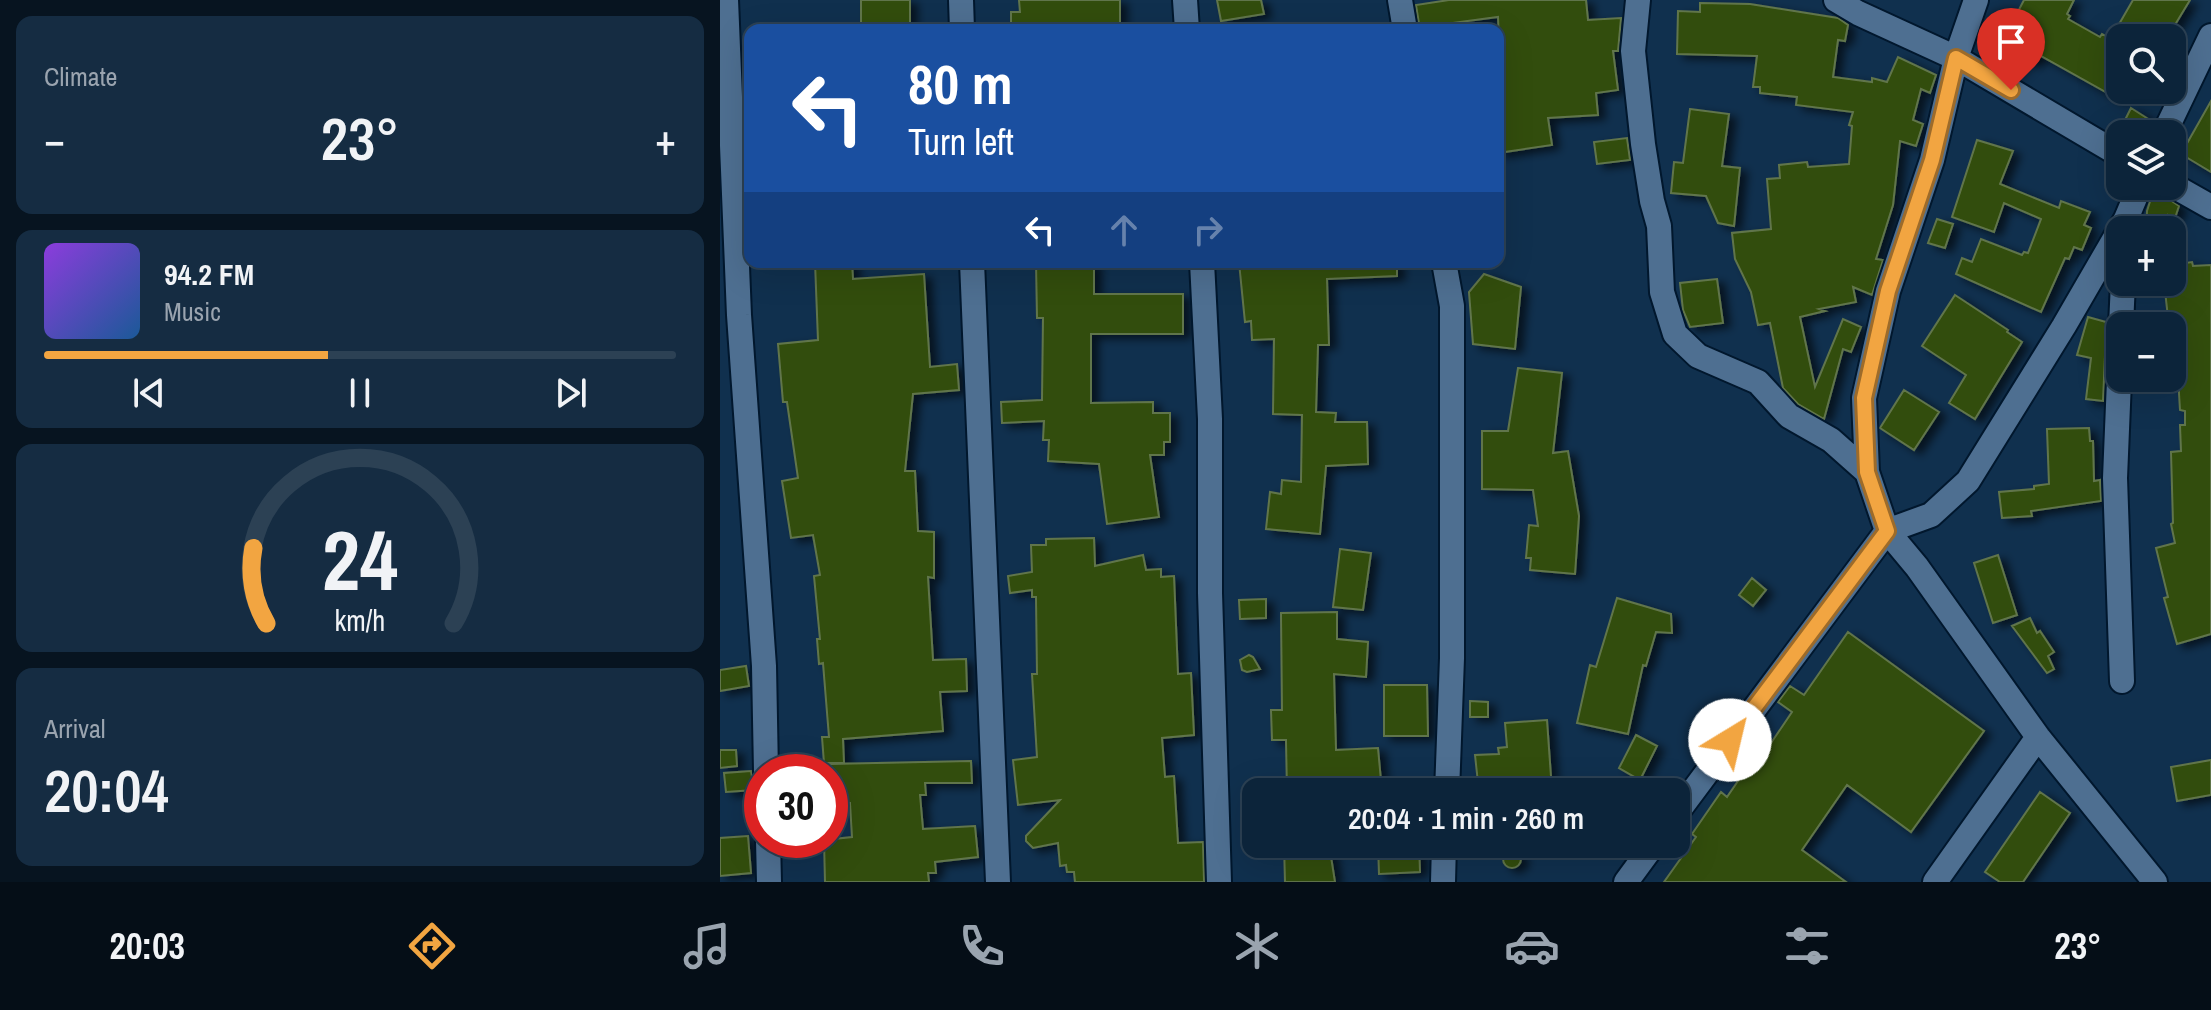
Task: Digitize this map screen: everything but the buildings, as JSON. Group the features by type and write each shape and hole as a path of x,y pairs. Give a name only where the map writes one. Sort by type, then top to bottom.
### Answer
{"street":[{"path":"726,0 739,315 764,666 766,754"},
{"path":"961,0 962,24"},
{"path":"1185,0 1187,24"},
{"path":"1400,0 1404,24"},
{"path":"1638,0 1633,51 1652,201 1659,226 1662,292 1675,334 1698,356 1758,382 1789,416 1831,440 1867,472"},
{"path":"1836,0 1956,58 2106,147"},
{"path":"1976,0 1956,58 1932,160 1888,291 1864,398 1867,472 1887,531 1917,567 2038,737 2155,882"},
{"path":"2171,120 2211,36"},
{"path":"2186,193 2211,207"},
{"path":"1690,795 1887,531 1931,515 1968,481 2106,257"},
{"path":"972,268 998,882"},
{"path":"1202,268 1210,419 1210,593 1219,882"},
{"path":"1445,268 1452,306 1452,658 1448,778"},
{"path":"2119,392 2115,478 2122,681"},
{"path":"1935,882 2038,737"},
{"path":"768,858 769,882"},
{"path":"1443,882 1444,858"},
{"path":"1626,882 1644,858"}],"route":[{"path":"1730,740 1887,531 1867,472 1864,398 1888,291 1932,160 1956,58 2011,90"}]}
